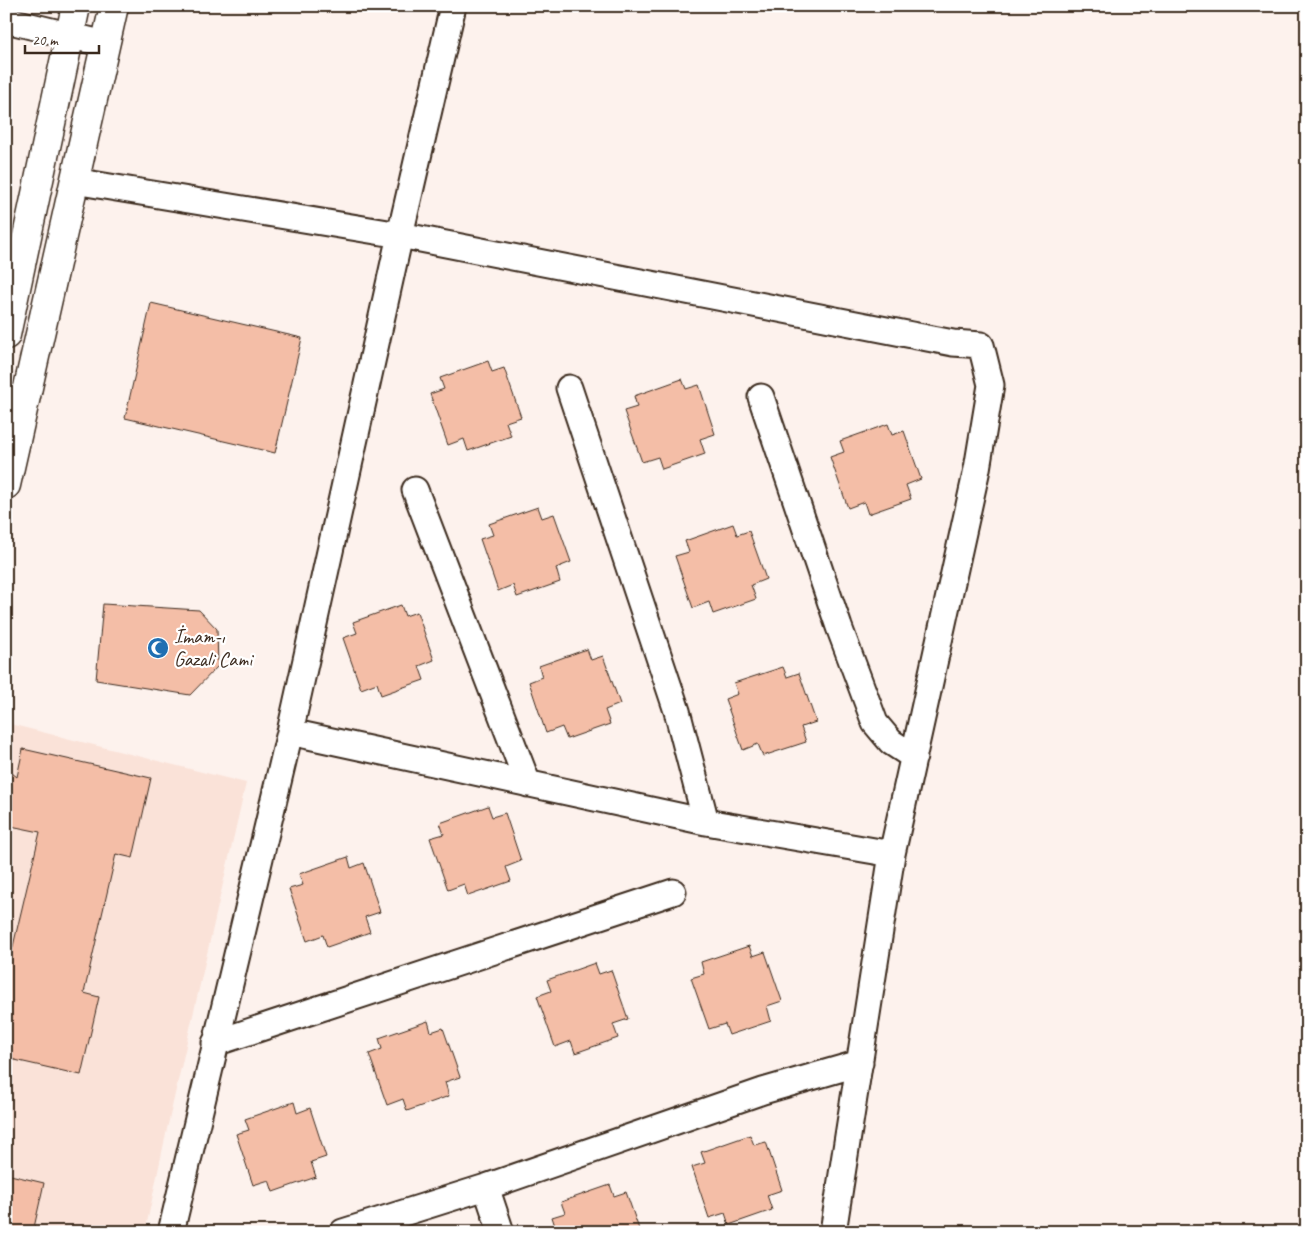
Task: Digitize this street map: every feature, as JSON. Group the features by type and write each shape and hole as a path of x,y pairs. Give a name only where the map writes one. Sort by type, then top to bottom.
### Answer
{"street":[{"path":"6,335 76,6"},
{"path":"6,485 16,399 74,181 114,6"},
{"path":"171,1232 290,732 400,235 453,6"},
{"path":"6,20 105,44"},
{"path":"74,181 400,235 953,343 981,345 992,385 977,469 892,854 832,1232"},
{"path":"569,388 678,711 706,822"},
{"path":"761,397 839,627 875,723 892,742 914,757"},
{"path":"415,490 528,784"},
{"path":"290,732 706,822 892,854"},
{"path":"215,1043 673,892"},
{"path":"343,1232 486,1187 763,1091 860,1063"},
{"path":"486,1187 502,1232"}],"shaded area":[{"path":"6,723 246,783 145,1232 6,1232"}],"building":[{"path":"151,303 302,338 275,453 125,418"},
{"path":"488,361 492,372 504,368 521,417 506,422 511,436 468,451 464,439 448,445 430,394 444,389 440,378"},
{"path":"682,379 686,389 699,385 715,434 700,439 705,454 662,469 658,457 642,462 624,411 637,407 634,396"},
{"path":"888,424 892,435 904,431 921,479 906,485 911,499 868,514 864,502 848,508 830,457 844,452 840,441"},
{"path":"538,507 542,518 554,514 571,562 556,568 560,582 517,597 513,585 498,591 480,539 493,535 489,524"},
{"path":"733,524 737,535 749,531 766,579 751,585 756,599 713,614 709,602 693,608 675,556 689,552 685,541"},
{"name":"İmam-ı Gazali Cami","path":"103,604 199,610 217,629 218,666 190,695 96,680"},
{"path":"401,605 405,616 417,612 434,660 419,666 424,680 381,695 377,683 361,689 343,638 357,633 353,622"},
{"path":"587,649 591,660 603,656 620,704 605,710 610,724 567,739 562,727 546,733 529,682 542,677 539,666"},
{"path":"783,667 787,677 799,673 816,722 801,727 806,742 763,756 758,744 743,750 725,699 738,694 734,683"},
{"path":"23,749 151,778 133,858 116,854 84,993 99,997 81,1075 6,1058 6,976 40,832 6,825 6,797 12,773 17,777"},
{"path":"488,806 492,817 505,813 521,861 506,867 511,881 468,896 464,884 448,890 430,838 444,834 440,823"},
{"path":"348,857 351,868 364,863 380,912 365,917 370,932 327,947 323,935 307,941 289,889 303,885 299,874"},
{"path":"749,946 753,956 765,952 782,1001 767,1006 771,1021 729,1035 725,1024 709,1029 691,978 704,974 701,962"},
{"path":"595,963 599,974 611,970 628,1019 613,1024 618,1038 575,1053 571,1041 555,1047 537,996 551,991 547,980"},
{"path":"428,1021 431,1032 443,1028 460,1077 445,1082 449,1096 407,1111 403,1099 387,1105 369,1054 382,1049 379,1038"},
{"path":"294,1102 297,1113 310,1108 326,1157 311,1162 316,1177 273,1192 269,1180 253,1185 236,1134 249,1130 245,1119"},
{"path":"750,1135 754,1145 766,1142 782,1190 767,1195 772,1210 729,1225 725,1213 709,1218 692,1167 705,1163 701,1152"},
{"path":"6,1174 44,1183 33,1232 6,1232"},
{"path":"610,1185 614,1196 626,1192 640,1232 557,1232 552,1217 565,1213 561,1202"}],"place":[{"name":"İmam-ı Gazali Cami","path":"158,648"}]}
